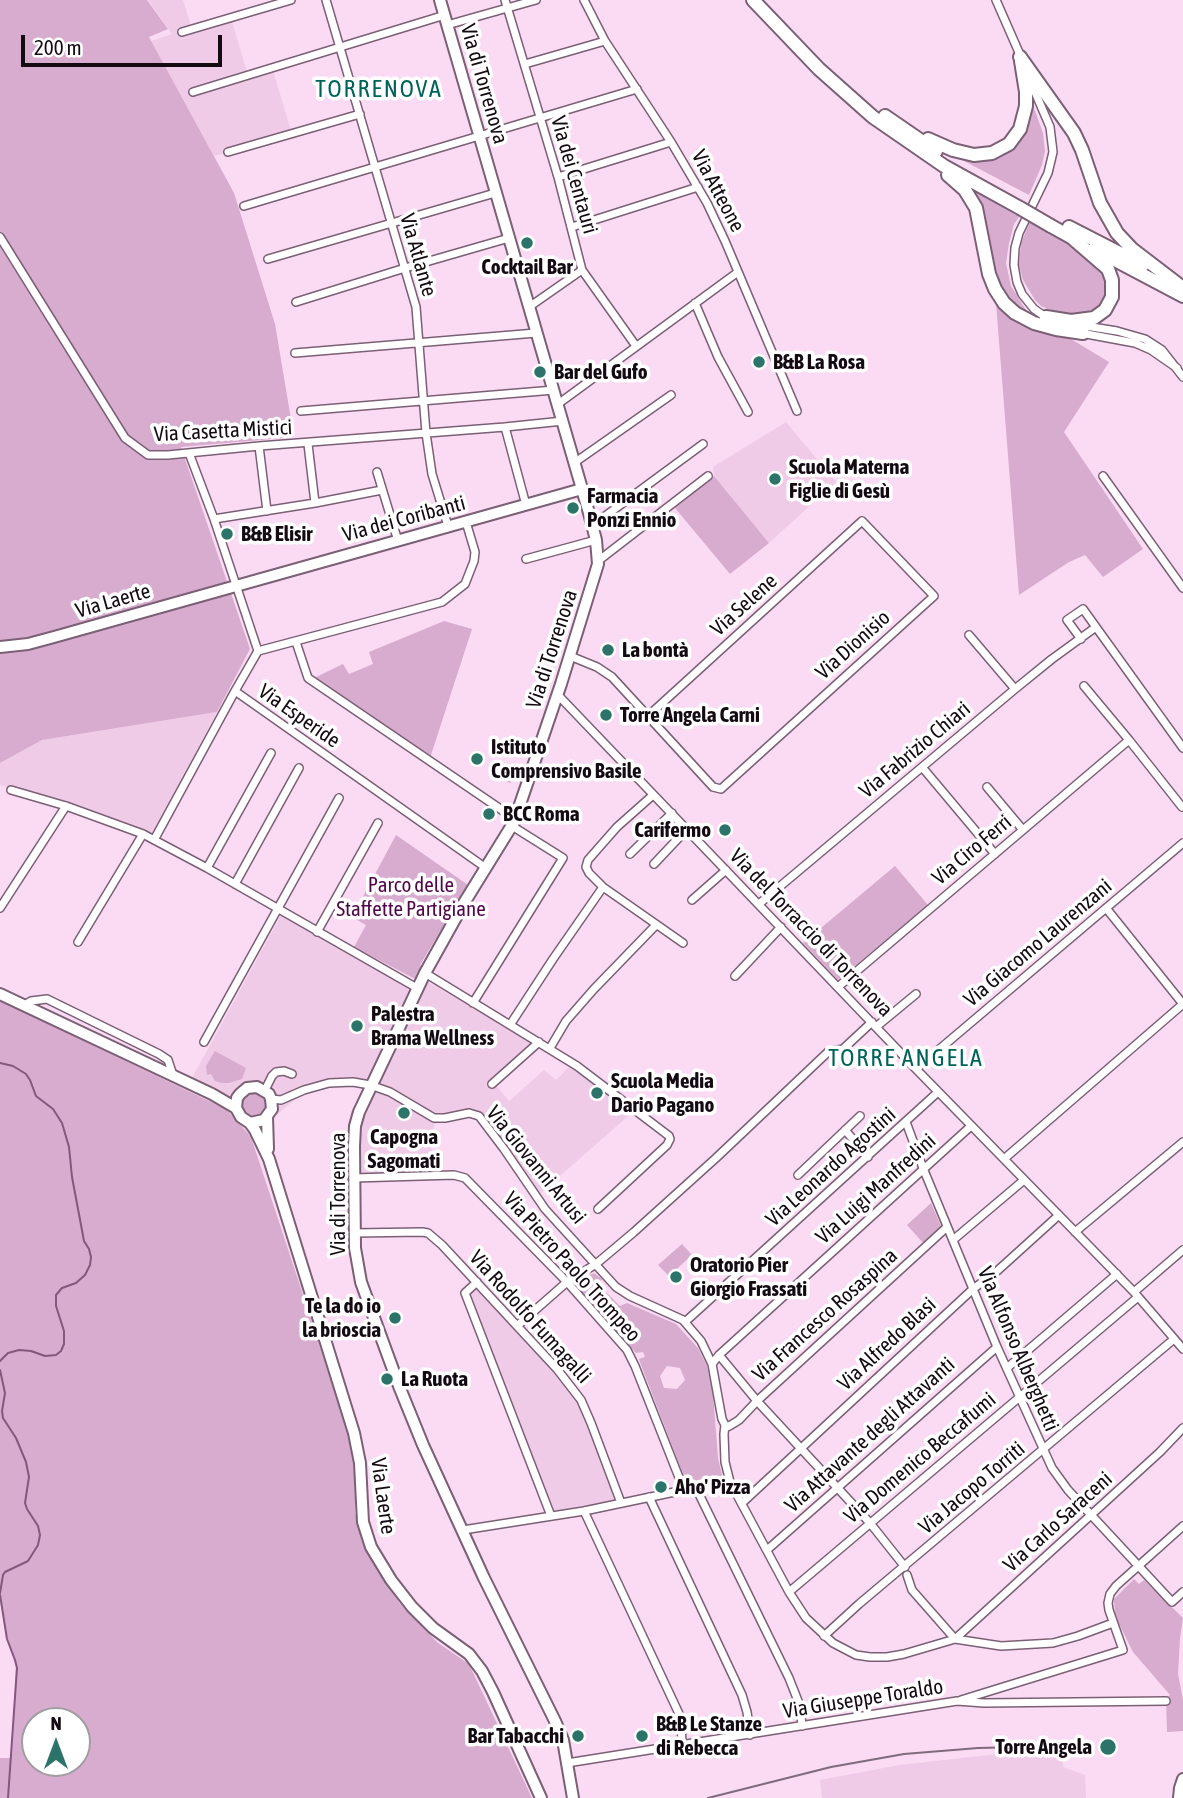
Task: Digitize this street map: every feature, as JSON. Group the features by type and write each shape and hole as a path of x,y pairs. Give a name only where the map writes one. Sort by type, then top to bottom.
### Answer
{"main road":[{"path":"753,0 797,48 887,128 931,158 1022,205"},
{"path":"764,0 832,71 889,119 1052,223 1182,289"},
{"path":"889,119 953,150 974,155 997,151 1014,138 1024,115 1026,92 1020,57"},
{"path":"1020,57 1074,132 1100,203 1117,233 1132,249 1182,289"},
{"path":"931,158 962,186 972,201 979,217 989,274 997,293 1006,305 1034,323 1083,333"},
{"path":"1046,317 1072,321 1094,318 1105,310 1112,297 1112,280 1108,269 1052,223"},
{"path":"1071,237 1182,289"}],"street":[{"path":"182,32 291,0"},
{"name":"Via Atlante","path":"326,0 416,307 426,433 432,474 448,526"},
{"name":"Via di Torrenova","path":"440,0 593,525 598,561 597,572 558,695 514,822 485,867 425,973 360,1108 355,1126 354,1233 362,1282 399,1386 484,1578 563,1740 570,1795"},
{"path":"193,92 339,47 507,4 536,0"},
{"name":"Via Atteone","path":"584,0 605,41 698,187 725,241 797,411"},
{"path":"996,0 1050,127 1053,148 1048,173 1018,237 1014,265 1022,295 1034,309 1046,317 1083,333 1135,343 1177,368"},
{"name":"Via dei Centauri","path":"507,4 558,177 582,270 636,346"},
{"path":"525,64 605,41"},
{"path":"244,206 637,89"},
{"path":"228,152 360,114"},
{"path":"558,177 671,142"},
{"path":"572,228 698,187"},
{"path":"268,259 495,193"},
{"name":"Via Casetta Mistici","path":"0,237 125,438 148,455 505,428 563,421"},
{"path":"296,302 509,238"},
{"path":"529,307 582,270"},
{"path":"558,404 738,272"},
{"path":"695,303 718,357 748,412"},
{"path":"1046,317 1144,339 1160,348 1183,377"},
{"path":"295,353 536,333"},
{"path":"301,411 554,390"},
{"path":"574,463 671,395"},
{"path":"505,428 526,505"},
{"path":"308,444 315,503"},
{"path":"593,525 703,444"},
{"path":"259,446 267,511"},
{"name":"Via Esperide","path":"189,453 258,651 234,691 485,867"},
{"path":"377,472 397,541"},
{"path":"598,561 708,476"},
{"path":"1103,476 1183,588"},
{"name":"Via dei Coribanti","path":"236,586 582,489"},
{"path":"214,519 382,490"},
{"name":"Via Selene","path":"648,716 862,521"},
{"name":"Via Dionisio","path":"648,716 713,787 725,787 735,778 934,596 862,521"},
{"path":"258,651 442,603 465,584 474,561 475,552 466,522"},
{"path":"526,559 596,540"},
{"name":"Via Laerte","path":"0,648 28,644 236,586"},
{"path":"1081,639 1067,620 1083,609 1183,748"},
{"name":"Via Fabrizio Chiari","path":"759,904 1015,689 1096,627"},
{"path":"969,635 1015,689"},
{"path":"296,642 308,678 563,858 473,1003"},
{"path":"570,656 610,675 648,716"},
{"path":"1084,686 1182,807"},
{"path":"154,839 234,691"},
{"name":"Via del Torraccio di Torrenova","path":"558,695 938,1092 1117,1274 1182,1346"},
{"name":"Via Ciro Ferri","path":"838,987 1129,740"},
{"path":"207,868 271,753"},
{"path":"922,767 995,853"},
{"path":"235,884 299,768"},
{"path":"987,787 1023,830"},
{"path":"11,790 144,834 417,988"},
{"path":"653,795 617,827 588,860 586,867 603,887 683,943"},
{"path":"204,1042 339,798"},
{"path":"0,908 66,806"},
{"path":"630,854 672,813"},
{"path":"317,932 378,823"},
{"path":"654,864 687,829"},
{"path":"78,942 144,834"},
{"name":"Via Giacomo Laurenzani","path":"916,1069 1183,843"},
{"path":"692,900 726,870"},
{"path":"510,1025 603,887"},
{"path":"1004,1159 1183,1004 1105,908"},
{"path":"550,1048 566,1021 656,925"},
{"path":"734,976 780,927"},
{"path":"425,973 550,1048 587,1073 670,1138 667,1145 598,1209"},
{"path":"0,994 212,1094 236,1108 241,1117 250,1122 259,1122 267,1117 272,1109 268,1095 274,1073 281,1071 292,1074"},
{"path":"517,1326 567,1282 596,1264 634,1232 830,1051 844,1049 916,994"},
{"path":"492,1084 540,1042"},
{"name":"Via Giovanni Artusi","path":"268,1095 281,1100 307,1089 353,1082 395,1094 434,1118 477,1114 545,1209 616,1287 625,1294 685,1322 701,1341 712,1364 725,1425 727,1475 789,1592 824,1636 845,1651 870,1657 904,1654 955,1639 1001,1646 1053,1643 1113,1623"},
{"path":"212,1094 227,1094 253,1087 268,1095"},
{"path":"236,1108 237,1098 243,1090"},
{"name":"Via Leonardo Agostini","path":"685,1322 938,1092"},
{"path":"798,1175 860,1116"},
{"name":"Via Laerte","path":"267,1117 270,1159 357,1443 363,1522 369,1542 391,1580 412,1607 433,1628 469,1654 482,1671 542,1797"},
{"name":"Via Laerte","path":"250,1122 270,1159"},
{"name":"Via Alfonso Alberghetti","path":"906,1122 997,1347 1058,1479 1172,1602 1183,1592"},
{"name":"Via Luigi Manfredini","path":"712,1364 971,1126"},
{"path":"845,1130 868,1157"},
{"path":"1075,1232 1183,1142"},
{"name":"Via Pietro Paolo Trompeo","path":"354,1178 454,1175 466,1178 567,1282 630,1356 684,1490"},
{"path":"953,1240 1024,1180"},
{"name":"Via Alfredo Blasi","path":"742,1503 973,1289 996,1272 1059,1215"},
{"name":"Via Francesco Rosaspina","path":"725,1425 727,1427 735,1423 947,1227"},
{"name":"Via Rodolfo Fumagalli","path":"354,1233 428,1233 477,1282 557,1369 580,1400 621,1503"},
{"name":"Via Domenico Beccafumi","path":"789,1592 1019,1398 1183,1250"},
{"path":"1007,1368 1117,1274"},
{"path":"477,1282 465,1293 551,1516"},
{"name":"Via Jacopo Torriti","path":"824,1636 859,1604 906,1571 1174,1339"},
{"name":"Via Attavante degli Attavanti","path":"767,1550 997,1347"},
{"path":"719,1355 757,1401 870,1522 906,1571 912,1590 955,1639"},
{"name":"Via Carlo Saraceni","path":"955,1639 1183,1428"},
{"path":"463,1530 584,1511 694,1489 700,1494 789,1678 800,1706 802,1726"},
{"path":"649,1497 742,1696 750,1735"},
{"path":"584,1511 681,1718 682,1746"},
{"path":"957,1701 1122,1650 1108,1606 1109,1596 1116,1586 1183,1526"},
{"name":"Via Giuseppe Toraldo","path":"567,1763 957,1701 1166,1701"},
{"path":"1179,1798 1183,1779"}],"shaded area":[{"path":"148,0 183,0 192,29 231,18 248,75 272,67 292,134 214,156 151,41 172,34"},
{"name":"Scuola Materna Figlie di Gesù","path":"786,422 836,482 769,543 714,476 713,467"},
{"path":"217,712 152,833 75,804 0,785 0,763 42,740"},
{"path":"281,915 420,994 428,982 539,1046 496,1085 509,1101 507,1103 544,1070 556,1080 573,1063 635,1110 536,1197 484,1125 471,1116 434,1124 429,1179 358,1181 360,1121 373,1092 348,1084 300,1095 251,1137 226,1109 186,1089"},
{"path":"477,1282 581,1400 621,1503 551,1516 465,1293"},
{"path":"1063,1753 1063,1767 1085,1775 1086,1798 822,1798 820,1780 899,1765 998,1754"}],"green space":[{"path":"0,0 147,0 168,29 149,37 234,193 275,324 294,437 181,447 250,649 217,712 42,740 0,763"},
{"path":"1032,108 1043,133 1045,151 1029,195 964,161 979,160 1027,124"},
{"path":"976,192 1019,217 1014,224 1006,263 1011,286 1026,310 1021,310 1009,301 1001,291 995,276 984,216"},
{"path":"1030,222 1059,236 1091,258 1106,273 1107,294 1100,307 1081,316 1058,314 1035,300 1023,280 1019,265 1021,243"},
{"path":"996,303 1022,324 1066,336 1109,362 1064,432 1143,549 1103,577 1085,555 1069,562 1019,595"},
{"path":"714,476 769,543 730,574 675,508"},
{"path":"444,621 472,629 429,761 310,680 343,664 349,674 373,664 369,652"},
{"path":"494,762 516,770 511,783 489,776"},
{"name":"Parco delle Staffette Partigiane","path":"396,835 468,885 420,965 423,968 417,980 354,947 366,925 352,917"},
{"path":"895,866 928,905 838,980 803,943"},
{"path":"0,1001 226,1109 251,1137 355,1455 355,1512 362,1542 400,1604 438,1643 469,1664 532,1798 0,1798 0,1758 11,1758 16,1665 3,1618 0,1594"},
{"path":"215,1051 246,1068 242,1079 221,1083 215,1081 211,1074 207,1075 206,1066"},
{"path":"254,1093 262,1097 266,1105 262,1113 254,1117 246,1113 242,1105 246,1097"},
{"path":"931,1203 941,1226 924,1244 907,1225"},
{"path":"682,1244 692,1255 669,1276 658,1265"},
{"path":"594,1273 602,1279 598,1284 620,1306 627,1303 676,1324 698,1348 707,1366 713,1394 721,1477 701,1483 683,1474 639,1359 645,1357 643,1352 636,1353 615,1330 615,1325 612,1327 578,1289 580,1280","holes":["667,1366 680,1368 685,1380 677,1389 664,1388 660,1376"]},
{"path":"1134,1579 1139,1584 1144,1580 1183,1618 1178,1674 1183,1700 1183,1731 1167,1732 1166,1698 1170,1695 1133,1652 1115,1616 1114,1599"}],"waterway":[{"path":"0,1063 13,1066 26,1074 36,1096 53,1109 62,1123 69,1147 84,1241 91,1257 85,1275 76,1283 62,1288 56,1295 56,1306 64,1331 61,1351 56,1355 45,1356 19,1350 8,1353 0,1361"},
{"path":"0,1370 5,1393 3,1418 16,1438 26,1462 29,1477 25,1503 40,1535 38,1545 28,1561 5,1572 0,1593"},
{"path":"0,1595 7,1639 17,1668 8,1798"}],"railway":[{"path":"708,1798 831,1767 904,1754 978,1748 1062,1746"}],"place":[{"name":"Cocktail Bar","path":"527,243"},
{"name":"B&B La Rosa","path":"759,362"},
{"name":"Bar del Gufo","path":"540,372"},
{"name":"Scuola Materna Figlie di Gesù","path":"775,479"},
{"name":"Farmacia Ponzi Ennio","path":"573,508"},
{"name":"B&B Elisir","path":"227,534"},
{"name":"La bontà","path":"608,650"},
{"name":"Torre Angela Carni","path":"606,715"},
{"name":"Istituto Comprensivo Basile","path":"477,759"},
{"name":"BCC Roma","path":"489,814"},
{"name":"Carifermo","path":"725,830"},
{"name":"Palestra Brama Wellness","path":"357,1026"},
{"name":"Scuola Media Dario Pagano","path":"597,1093"},
{"name":"Capogna Sagomati","path":"404,1113"},
{"name":"Oratorio Pier Giorgio Frassati","path":"676,1277"},
{"name":"Te la do io la brioscia","path":"395,1318"},
{"name":"La Ruota","path":"387,1379"},
{"name":"Aho' Pizza","path":"661,1487"},
{"name":"Bar Tabacchi","path":"578,1736"},
{"name":"B&B Le Stanze di Rebecca","path":"642,1736"},
{"name":"Torre Angela","path":"1108,1747"}],"district":[{"name":"TORRENOVA","path":"379,89"},
{"name":"TORRE ANGELA","path":"906,1058"}]}
